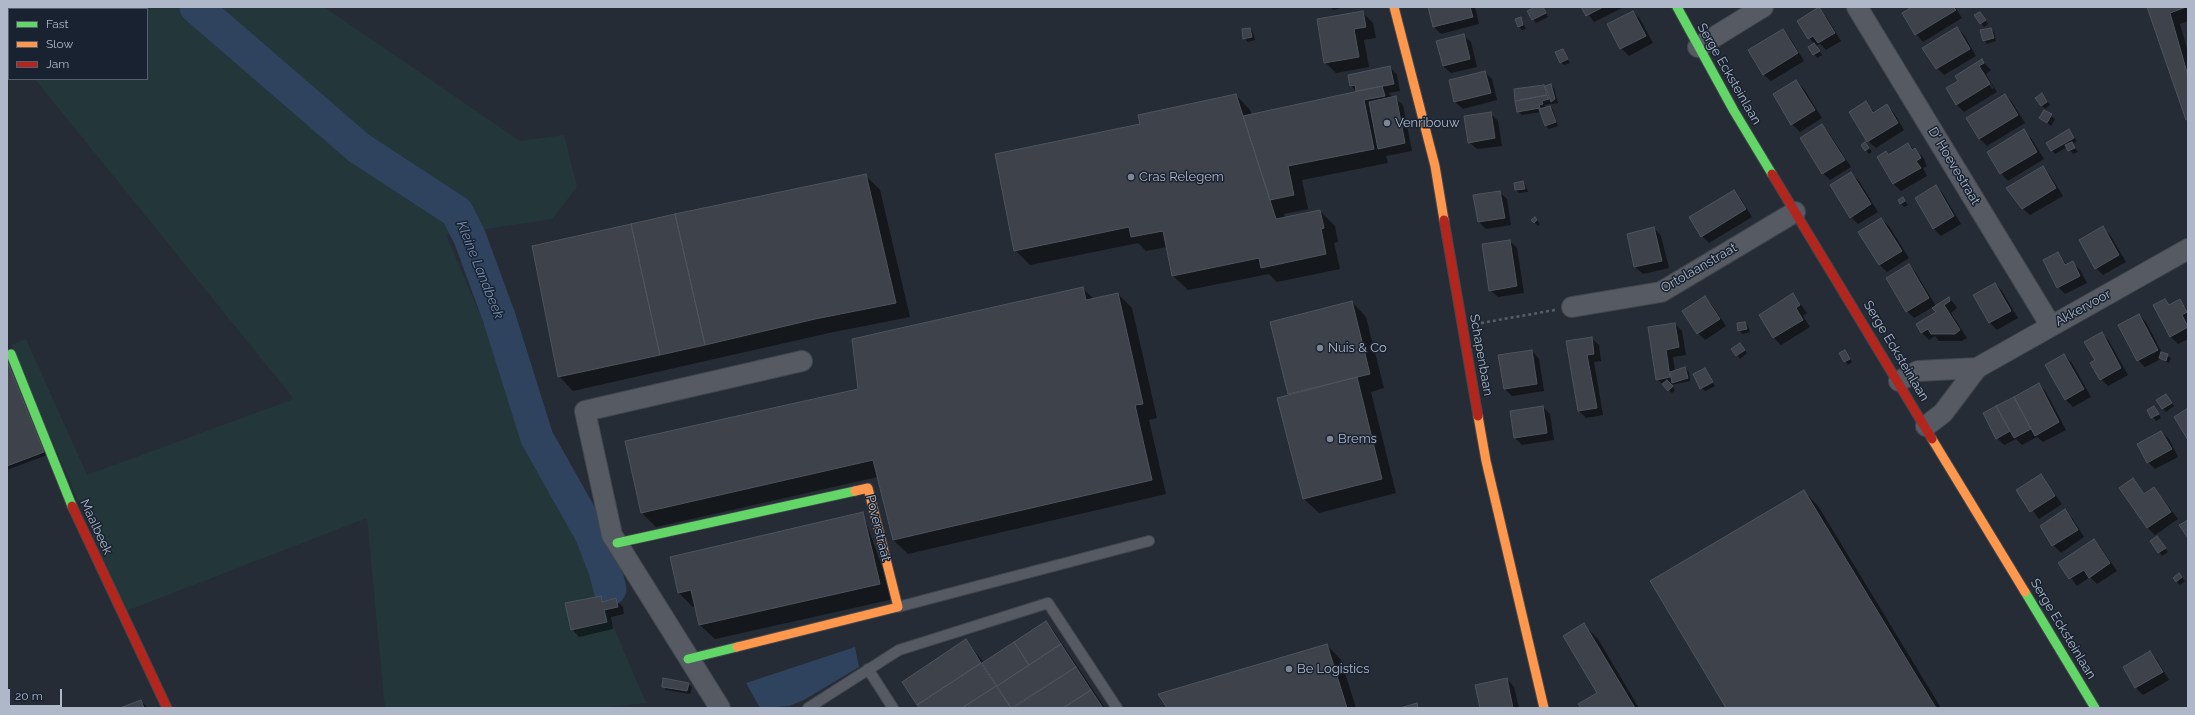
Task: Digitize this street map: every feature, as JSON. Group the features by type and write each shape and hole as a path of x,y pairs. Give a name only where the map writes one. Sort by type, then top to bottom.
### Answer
{"street":[{"name":"Schapenbaan","path":"1394,7 1436,166 1486,461 1544,708"},
{"name":"Serge Ecksteinlaan","path":"1677,7 1698,47 1795,212 1899,381 2095,708"},
{"path":"1698,47 1763,7"},
{"name":"D' Hoevestraat","path":"1857,7 2051,326"},
{"name":"Ortolaanstraat","path":"1572,307 1661,292 1795,212"},
{"name":"Akkervoor","path":"1926,426 1943,413 1977,368 2188,249"},
{"name":"Maalbeek","path":"11,354 70,503 167,708"},
{"path":"720,708 612,535 585,411 802,361"},
{"name":"Akkervoor","path":"1899,381 1918,371 1977,368"},
{"name":"Poverstraat","path":"617,543 868,488 898,607"},
{"path":"688,659 898,607"}],"lane":[{"path":"898,607 1149,541"},
{"path":"808,708 899,650 1048,603 1117,708"},
{"path":"868,670 893,708"}],"path":[{"path":"1463,324 1485,323 1572,307"}],"green space":[{"path":"7,7 324,7 520,141 564,135 577,187 552,219 446,235 646,703 600,708 385,708 367,518 126,611 11,345 26,339 87,475 294,399 36,80 148,80 148,8 8,8 8,45"}],"water":[{"path":"855,647 859,667 804,700 789,706 760,708 746,683"}],"building":[{"path":"1428,7 1470,7 1473,17 1433,27"},
{"path":"1535,7 1543,7 1546,13 1532,20 1527,11"},
{"path":"1581,7 1603,7 1586,16"},
{"path":"1819,7 1835,33 1818,43 1813,36 1808,39 1797,21"},
{"path":"1912,7 1953,7 1956,10 1915,35 1902,13"},
{"path":"2147,7 2186,7 2170,13 2188,76 2188,119 2186,120"},
{"path":"1363,11 1366,27 1354,29 1359,57 1324,63 1317,19"},
{"path":"1633,11 1646,36 1620,49 1607,24"},
{"path":"1980,12 1986,20 1980,24 1974,15"},
{"path":"1521,17 1523,25 1518,27 1515,19"},
{"path":"1957,27 1970,49 1936,69 1922,48"},
{"path":"1250,28 1252,37 1243,39 1242,29"},
{"path":"1991,28 1994,38 1983,41 1980,30"},
{"path":"1783,29 1798,53 1763,75 1748,50"},
{"path":"1464,34 1470,59 1443,66 1436,41"},
{"path":"1814,43 1820,51 1813,55 1808,47"},
{"path":"1563,49 1568,59 1560,63 1555,52"},
{"path":"1982,59 1984,63 1979,66 1990,84 1956,105 1946,88 1958,81 1955,76"},
{"path":"1390,66 1394,84 1356,91 1355,85 1350,86 1348,75"},
{"path":"1485,71 1491,93 1454,102 1449,80"},
{"path":"1796,80 1815,110 1791,125 1773,94"},
{"path":"1551,84 1555,99 1551,102 1545,86"},
{"path":"1544,85 1547,95 1515,101 1514,89"},
{"path":"1382,86 1385,96 1364,100 1374,149 1288,166 1294,195 1270,200 1243,116"},
{"path":"2042,93 2047,102 2041,106 2035,98"},
{"name":"Cras Relegem","path":"1236,94 1276,219 1320,210 1324,228 1321,229 1326,254 1261,268 1259,258 1172,276 1163,231 1131,237 1129,227 1014,251 995,154 1140,124 1138,115"},
{"path":"2005,94 2018,115 1979,139 1966,118"},
{"path":"1547,95 1549,99 1542,101 1543,104 1539,105 1540,108 1517,112 1515,101"},
{"name":"Venribouw","path":"1396,96 1405,143 1378,149 1369,102"},
{"path":"1866,101 1873,113 1887,104 1898,123 1867,142 1849,112"},
{"path":"1550,106 1556,122 1545,126 1539,109"},
{"path":"2044,110 2052,114 2047,123 2039,118"},
{"path":"1491,112 1495,138 1468,143 1464,116"},
{"path":"1822,124 1845,160 1822,174 1800,138"},
{"path":"2024,129 2037,152 2000,174 1987,152"},
{"path":"2069,129 2074,138 2051,151 2046,143"},
{"path":"1865,142 1869,148 1865,151 1861,145"},
{"path":"2072,142 2075,148 2068,151 2065,145"},
{"path":"1908,143 1912,150 1915,148 1921,158 1916,161 1921,168 1893,184 1877,157 1886,151 1888,155"},
{"path":"2043,166 2056,188 2022,209 2006,188"},
{"path":"1851,172 1871,204 1850,218 1830,185"},
{"path":"866,174 896,303 815,319 705,345 675,214"},
{"path":"1523,181 1525,189 1515,190 1514,183"},
{"path":"1936,185 1954,216 1933,229 1915,198"},
{"path":"1734,190 1746,209 1701,237 1689,217"},
{"path":"1500,191 1505,218 1478,222 1473,195"},
{"path":"1903,197 1905,201 1900,204 1898,200"},
{"path":"675,214 705,345 660,355 631,224"},
{"path":"1535,217 1537,220 1534,223 1531,220"},
{"path":"1881,218 1902,251 1879,265 1858,232"},
{"path":"631,224 660,355 558,377 532,246"},
{"path":"2103,226 2119,255 2095,269 2079,240"},
{"path":"1654,227 1662,261 1634,267 1627,234"},
{"path":"1510,240 1517,286 1489,291 1482,244"},
{"path":"2058,252 2065,265 2073,261 2080,276 2057,288 2043,260"},
{"path":"1909,264 1929,298 1906,312 1886,278"},
{"path":"1995,283 2011,311 1989,323 1973,295"},
{"path":"1083,287 1086,300 1118,293 1143,404 1135,405 1152,480 893,540 873,460 641,513 625,441 858,389 852,339"},
{"path":"1793,293 1800,305 1796,308 1803,320 1773,338 1759,315"},
{"path":"1705,296 1720,319 1697,334 1682,311"},
{"path":"1949,297 1950,301 1944,305 1960,330 1955,334 1931,334 1928,329 1921,333 1916,324 1936,312 1932,308"},
{"path":"2165,299 2169,305 2180,299 2187,312 2182,315 2188,327 2170,337 2153,305"},
{"name":"Nuis & Co","path":"1352,301 1370,374 1288,394 1270,322"},
{"path":"2139,314 2158,350 2137,361 2118,325"},
{"path":"1745,322 1747,329 1738,331 1737,323"},
{"path":"1675,323 1679,347 1666,350 1670,377 1656,380 1648,327"},
{"path":"2102,332 2121,368 2100,380 2090,363 2095,360 2084,342"},
{"path":"1592,337 1594,354 1587,355 1597,408 1578,411 1566,341"},
{"path":"1740,343 1745,350 1736,356 1731,349"},
{"path":"1532,350 1537,384 1504,389 1498,355"},
{"path":"1845,350 1850,359 1844,362 1839,353"},
{"path":"2161,352 2168,354 2166,361 2159,358"},
{"path":"2064,354 2084,389 2065,400 2045,365"},
{"path":"7,361 44,452 7,466"},
{"path":"1685,367 1688,378 1672,383 1670,372"},
{"path":"1705,368 1713,382 1700,389 1693,374"},
{"name":"Brems","path":"1357,377 1382,479 1303,499 1277,398"},
{"path":"1667,380 1673,386 1668,391 1662,384"},
{"path":"2039,383 2059,422 2035,436 2014,397"},
{"path":"2166,394 2172,403 2162,409 2156,400"},
{"path":"2014,397 2031,429 2014,438 1996,406"},
{"path":"1543,406 1547,433 1514,438 1510,411"},
{"path":"1996,406 2010,431 1996,439 1983,413"},
{"path":"2154,406 2159,414 2151,418 2147,410"},
{"path":"2188,408 2188,440 2174,417"},
{"path":"2161,431 2172,449 2147,463 2137,444"},
{"path":"2041,474 2055,496 2030,512 2016,490"},
{"path":"2133,478 2144,494 2154,487 2171,512 2147,528 2119,488"},
{"path":"1804,490 1936,708 1726,708 1650,581"},
{"path":"2065,509 2078,530 2052,546 2040,526"},
{"path":"863,512 880,584 699,625 691,590 678,593 670,557"},
{"path":"2188,520 2188,538 2179,525"},
{"path":"2157,536 2166,548 2158,553 2150,541"},
{"path":"2094,539 2110,563 2089,578 2084,570 2069,579 2058,563"},
{"path":"2179,573 2182,577 2176,582 2173,578"},
{"path":"601,596 602,602 616,598 618,607 604,610 607,622 571,630 565,603"},
{"path":"1046,621 1061,644 1029,665 1014,642"},
{"path":"1584,623 1635,708 1581,708 1578,704 1597,693 1563,636"},
{"path":"966,639 981,663 917,705 902,682"},
{"path":"1014,642 1029,665 997,686 982,663"},
{"path":"1061,644 1076,667 1011,708 997,686"},
{"name":"Be Logistics","path":"1327,644 1347,708 1167,708 1158,694"},
{"path":"2150,651 2163,672 2135,688 2123,667"},
{"path":"981,663 996,686 962,708 919,708 917,705"},
{"path":"1076,667 1091,690 1063,708 1013,708"},
{"path":"663,678 689,683 687,691 662,687"},
{"path":"1507,678 1513,708 1480,708 1475,685"},
{"path":"996,686 1011,708 962,708"},
{"path":"1091,690 1103,708 1063,708"},
{"path":"141,700 144,708 120,708"},
{"path":"1417,703 1418,708 1400,708"}],"waterway":[{"name":"Kleine Landbeek","path":"196,7 359,148 457,212 470,238 499,317 537,438 591,534 605,570 610,589"}],"traffic: fast":[{"path":"1677,7 1734,111 1772,174"},
{"path":"11,354 72,506"},
{"path":"617,543 855,491"},
{"path":"2025,592 2095,708"},
{"path":"688,659 737,647"}],"traffic: slow":[{"path":"1394,7 1435,166 1444,220"},
{"path":"1478,416 1486,461 1544,708"},
{"path":"1932,439 2025,592"},
{"path":"737,647 898,607 868,488 855,491"}],"traffic: jam":[{"path":"1772,174 1932,439"},
{"path":"1444,220 1478,416"},
{"path":"72,506 167,708"}],"place":[{"name":"Venribouw","path":"1387,123"},
{"name":"Cras Relegem","path":"1131,177"},
{"name":"Nuis & Co","path":"1320,348"},
{"name":"Brems","path":"1330,439"},
{"name":"Be Logistics","path":"1289,669"}]}
